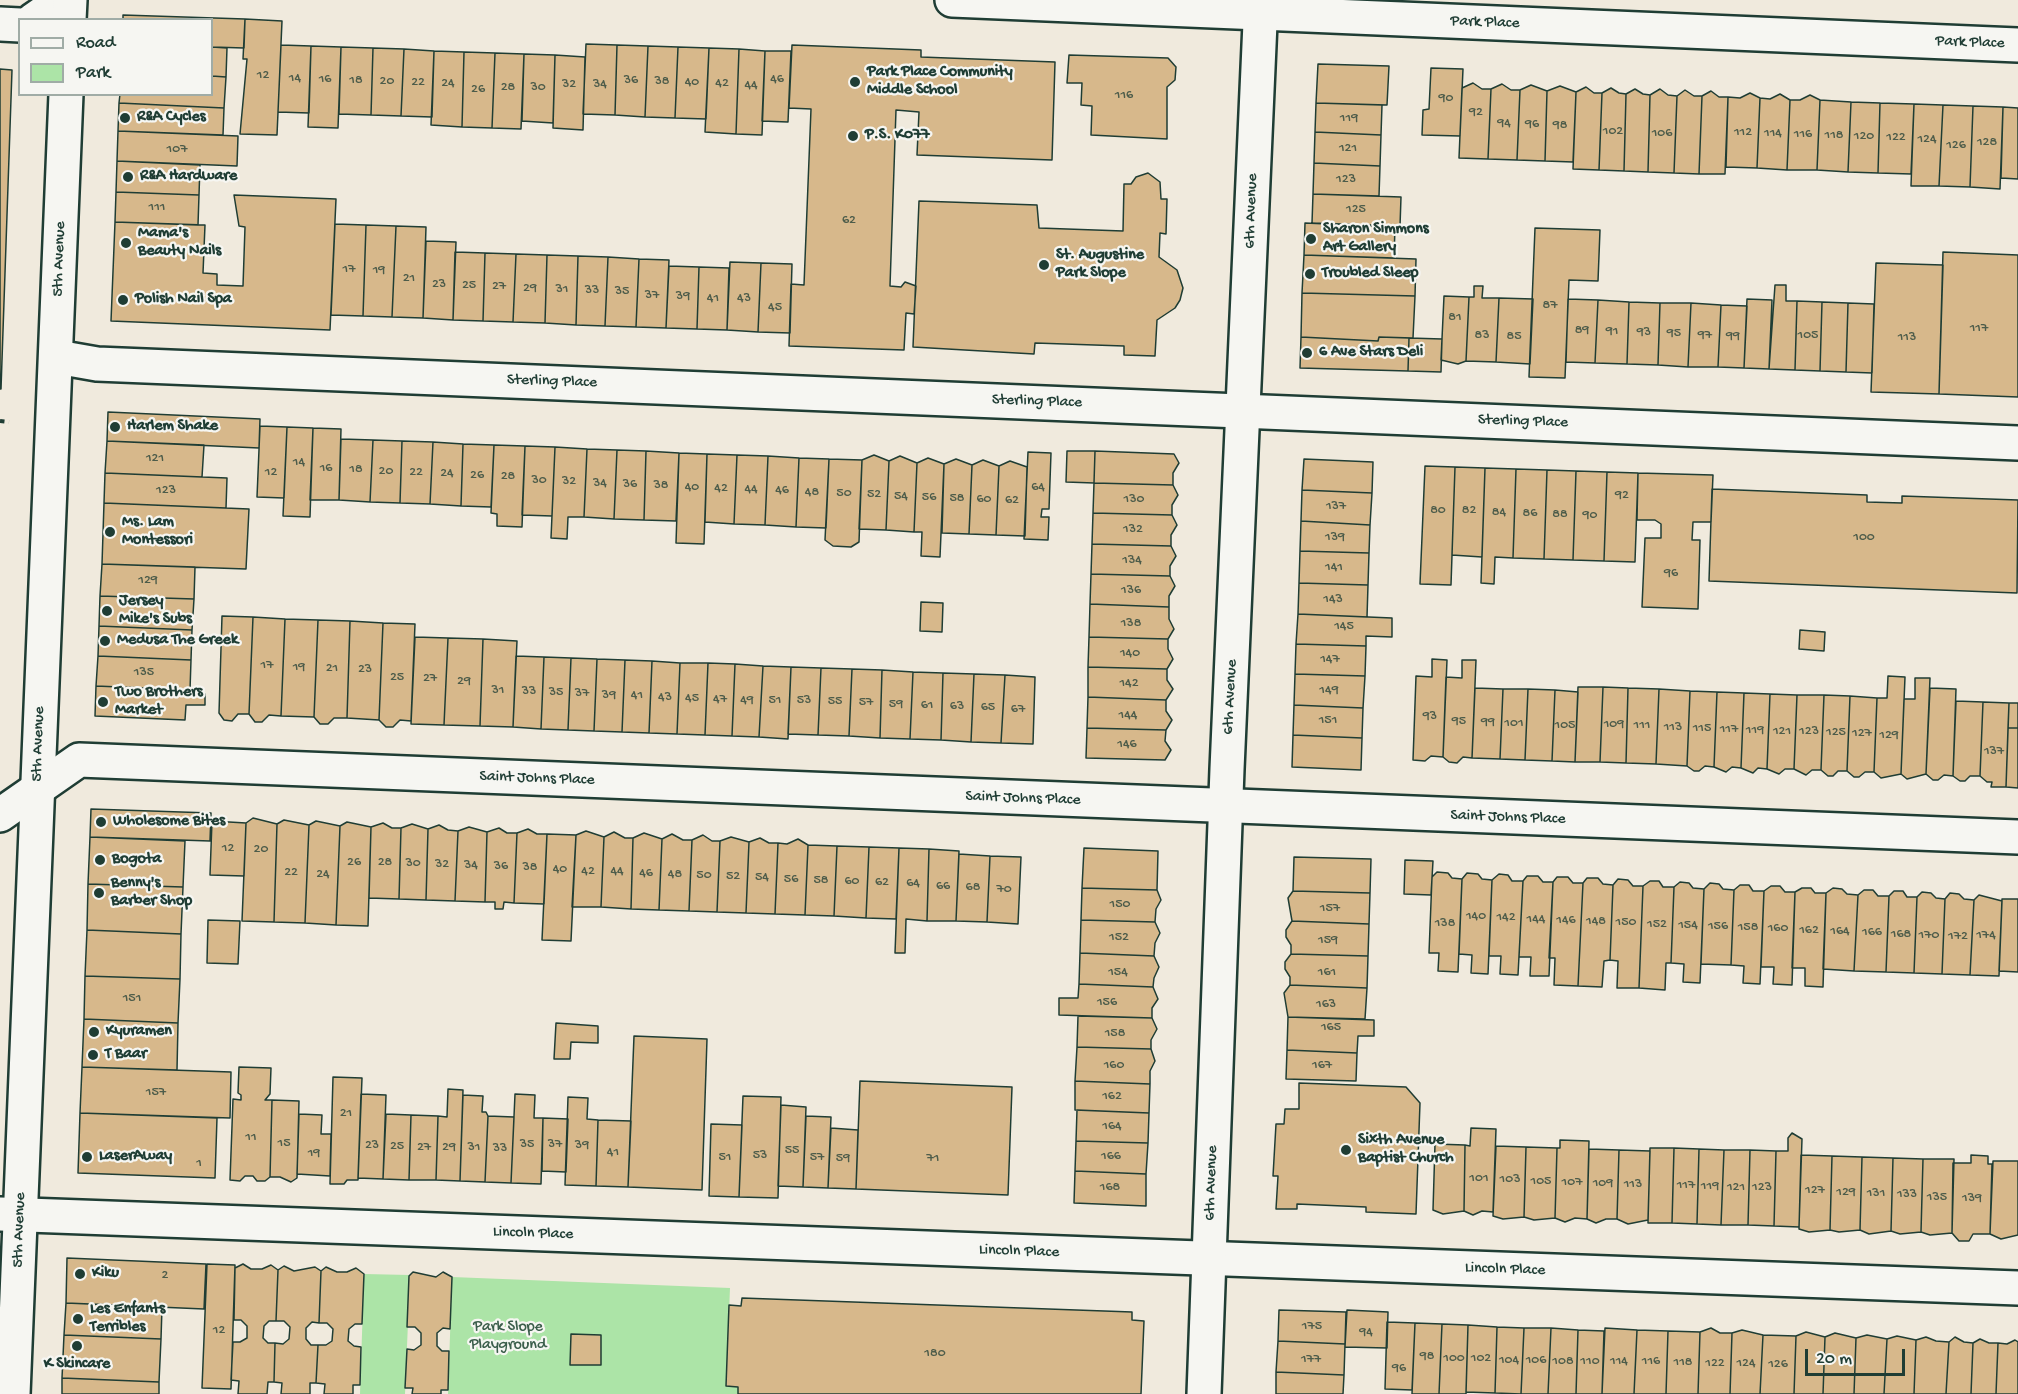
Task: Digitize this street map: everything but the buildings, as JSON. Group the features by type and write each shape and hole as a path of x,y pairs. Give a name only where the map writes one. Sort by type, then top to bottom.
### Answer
{"street":[{"path":"36,18 62,0"},
{"path":"69,18 70,0"},
{"name":"Park Place","path":"952,0 1261,7 2018,45"},
{"name":"6th Avenue","path":"1204,1394 1226,807 1261,7"},
{"path":"0,24 18,25"},
{"name":"5th Avenue","path":"13,1394 10,1215 37,790 57,357 66,96"},
{"name":"Sterling Place","path":"57,357 97,364 2018,443"},
{"name":"Saint Johns Place","path":"0,815 79,760 2018,837"},
{"name":"Lincoln Place","path":"10,1215 2018,1288"}],"path":[{"path":"0,421 9,422"}],"green space":[{"path":"364,1274 410,1275 405,1394 360,1394"},
{"name":"Park Slope Playground","path":"452,1277 730,1288 726,1385 738,1387 738,1394 448,1394"}],"place":[{"name":"Park Place Community Middle School","path":"855,82"},
{"name":"R&A Cycles","path":"125,118"},
{"name":"P.S. K077","path":"853,136"},
{"name":"R&A Hardware","path":"128,177"},
{"name":"Sharon Simmons Art Gallery","path":"1311,239"},
{"name":"Mama's Beauty Nails","path":"126,243"},
{"name":"St. Augustine Park Slope","path":"1044,265"},
{"name":"Troubled Sleep","path":"1310,274"},
{"name":"Polish Nail Spa","path":"123,300"},
{"name":"6 Ave Stars Deli","path":"1307,353"},
{"name":"Harlem Shake","path":"115,427"},
{"name":"Ms. Lam Montessori","path":"110,532"},
{"name":"Jersey Mike's Subs","path":"107,611"},
{"name":"Medusa The Greek","path":"105,641"},
{"name":"Two Brothers Market","path":"103,702"},
{"name":"Wholesome Bites","path":"101,822"},
{"name":"Bogota","path":"100,860"},
{"name":"Benny's Barber Shop","path":"99,893"},
{"name":"Kyuramen","path":"94,1032"},
{"name":"T Baar","path":"93,1055"},
{"name":"Sixth Avenue Baptist Church","path":"1346,1150"},
{"name":"LaserAway","path":"87,1157"},
{"name":"Kiku","path":"80,1274"},
{"name":"Les Enfants Terribles","path":"78,1319"},
{"name":"K Skincare","path":"77,1346"}]}
